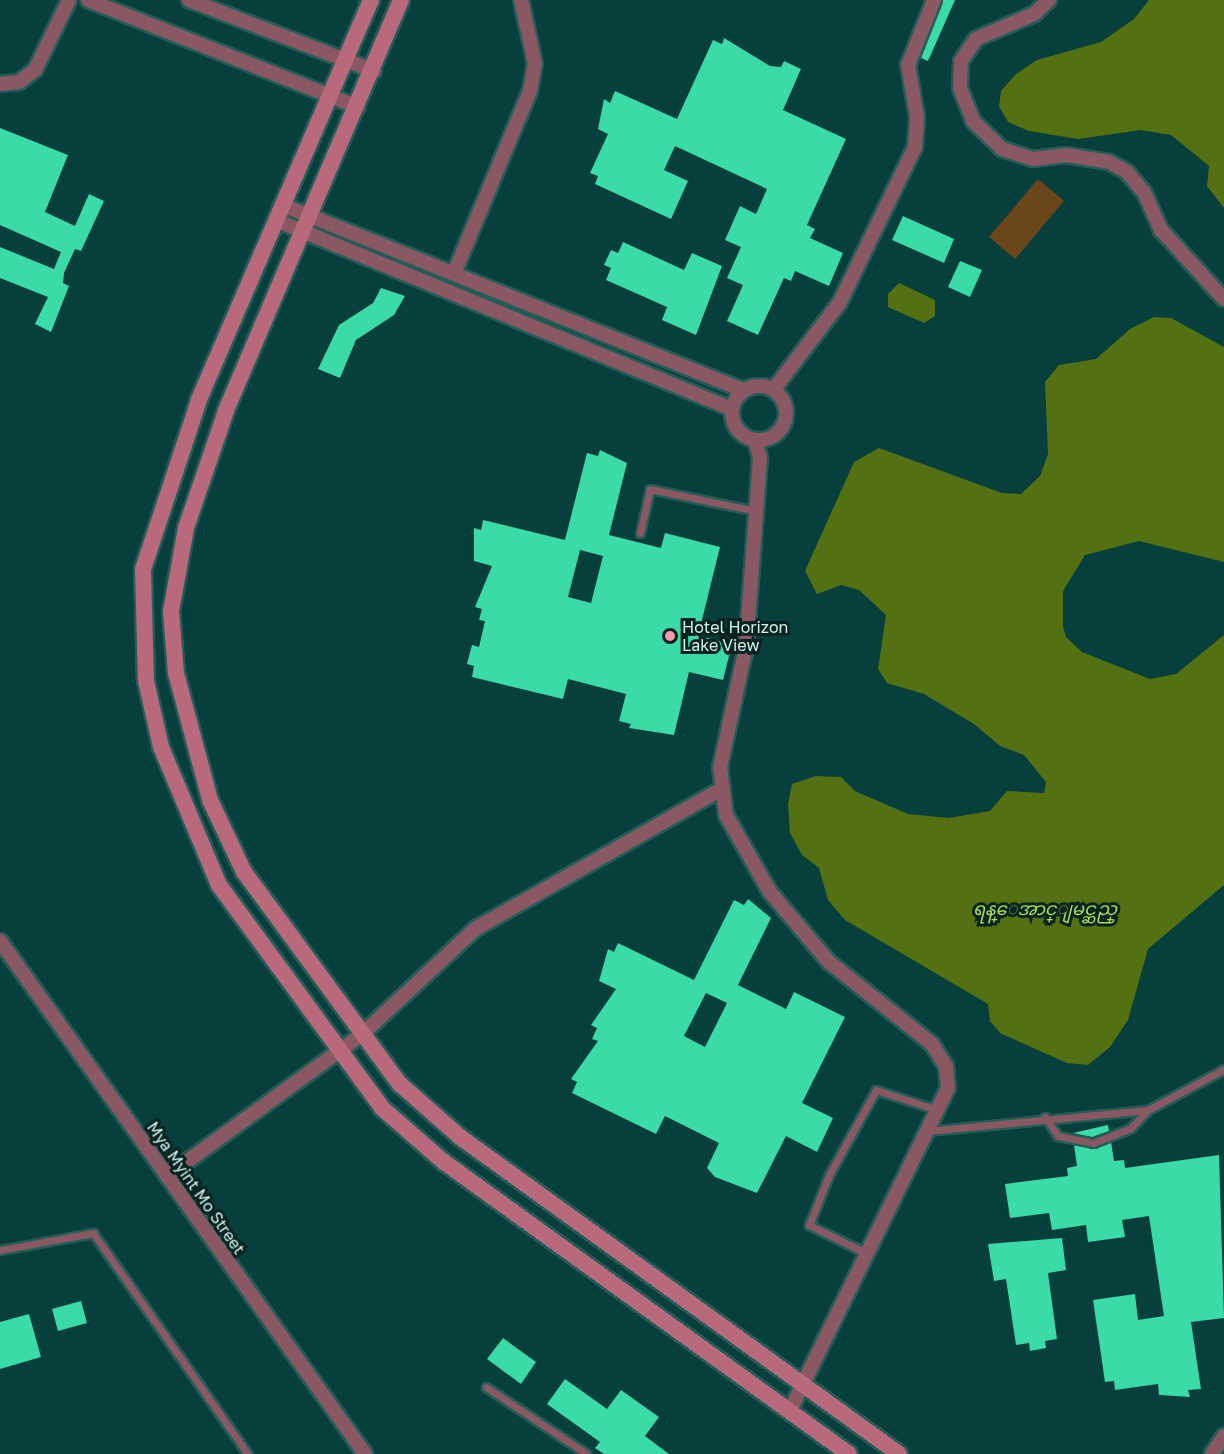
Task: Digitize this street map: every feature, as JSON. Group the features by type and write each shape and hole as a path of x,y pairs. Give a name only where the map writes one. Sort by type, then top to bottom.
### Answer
{"main road":[{"path":"371,0 348,61 200,400 146,559 146,681 161,747 219,885 337,1052 382,1108 444,1162 849,1454"},
{"path":"401,0 374,71 198,481 171,611 176,673 210,800 244,872 360,1036 400,1084 460,1137 899,1454"}],"street":[{"path":"0,84 20,82 35,70 69,0"},
{"path":"88,0 358,107"},
{"path":"189,0 374,71"},
{"path":"454,272 530,91 535,64 521,0"},
{"path":"774,389 840,302 915,147 918,117 908,65 934,0"},
{"path":"1049,0 1034,14 976,39 961,61 960,88 973,121 1002,149 1033,159 1066,156 1109,162 1127,172 1144,192 1168,239 1224,298"},
{"path":"281,213 550,338 732,409"},
{"path":"308,224 454,272 743,390 774,389"},
{"path":"550,338 560,316"},
{"path":"743,390 732,409 737,429 755,440 776,435 787,417 774,389"},
{"path":"755,440 756,511 746,647 720,767 726,814 770,892 829,962 932,1044 946,1066 948,1088 790,1411"},
{"path":"167,1176 360,1036 475,929 723,788"},
{"name":"Mya Myint Mo Street","path":"0,941 365,1454"},
{"path":"1212,1454 1224,1436"}],"lane":[{"path":"640,533 650,489 756,511"},
{"path":"1045,1117 1058,1136 1093,1143 1131,1128 1148,1110 1224,1069"},
{"path":"868,1254 809,1225 829,1175 876,1090 938,1110"},
{"path":"927,1131 1045,1117 1148,1110"},
{"path":"0,1250 93,1233 248,1454"},
{"path":"486,1388 587,1454"}],"shaded area":[{"path":"1038,179 1064,201 1015,259 989,237"}],"water":[{"path":"1149,0 1224,0 1224,208 1207,186 1209,166 1171,135 1141,130 1078,139 1029,131 1008,122 999,106 1001,91 1016,74 1037,60 1101,42 1134,19"},
{"path":"899,283 935,300 935,316 924,323 888,307 888,294"},
{"name":"ရန္ေအာင္ျမင္ဆည္","path":"1154,317 1171,318 1224,347 1224,562 1139,541 1085,555 1063,591 1063,626 1066,637 1082,652 1150,679 1176,674 1224,635 1224,885 1148,949 1128,1020 1110,1047 1088,1065 1067,1063 1000,1033 990,1021 988,1004 845,920 828,900 819,868 802,855 790,833 788,804 792,784 816,776 841,777 855,791 908,814 949,818 990,811 1007,791 1044,793 1046,782 1024,755 1000,746 974,724 924,694 887,683 878,669 886,615 859,590 841,585 817,594 805,571 854,462 879,448 1002,493 1021,494 1040,476 1048,454 1045,382 1059,365 1096,359 1130,329"}],"building":[{"path":"943,0 955,0 928,61 921,58"},
{"path":"724,38 770,66 781,67 784,61 801,69 783,110 846,139 807,225 815,229 810,238 843,253 829,286 795,271 791,281 784,278 758,335 727,321 743,285 727,278 741,247 725,240 740,206 756,214 767,189 675,146 664,170 688,181 671,219 595,184 598,176 590,173 608,134 598,129 604,99 610,103 615,91 677,119 713,40 722,44"},
{"path":"0,128 68,155 45,212 75,226 89,194 104,201 81,251 75,249 64,273 63,283 69,286 51,332 35,324 48,297 0,278 0,247 54,269 61,252 0,225"},
{"path":"903,216 954,239 944,263 892,240"},
{"path":"623,242 684,270 692,253 722,266 696,335 662,320 667,307 606,280 611,268 604,265 611,250 618,253"},
{"path":"960,261 982,270 970,297 948,287"},
{"path":"381,288 405,296 394,315 356,340 340,378 318,369 339,325 373,303"},
{"path":"600,450 627,463 609,535 661,548 665,533 720,547 698,636 732,644 723,680 689,672 674,735 629,728 631,724 619,721 626,694 568,679 563,699 472,677 474,666 467,664 472,645 479,647 485,621 479,620 482,609 475,607 492,566 474,561 474,528 481,530 483,520 565,540 587,453 598,456","holes":["580,550 603,556 591,603 568,597"]},
{"path":"748,899 771,918 738,985 786,1009 794,992 845,1017 802,1103 833,1118 817,1152 786,1136 757,1193 715,1177 707,1168 719,1143 665,1116 656,1134 572,1093 577,1082 571,1079 598,1041 592,1039 597,1028 591,1025 616,989 599,981 608,949 614,952 618,943 694,980 734,900 744,905","holes":["706,993 727,1003 705,1047 684,1036"]},
{"path":"1108,1125 1109,1131 1092,1137 1073,1133"},
{"path":"1111,1142 1114,1161 1124,1160 1125,1168 1219,1155 1224,1318 1191,1322 1201,1389 1188,1390 1190,1397 1159,1395 1158,1384 1115,1390 1114,1381 1105,1382 1093,1300 1135,1294 1138,1320 1164,1316 1149,1216 1122,1220 1125,1237 1088,1242 1086,1225 1052,1230 1049,1213 1010,1218 1005,1184 1068,1176 1067,1168 1077,1166 1074,1145 1093,1149"},
{"path":"1062,1238 1066,1270 1048,1273 1057,1339 1045,1341 1046,1348 1030,1351 1029,1343 1016,1345 1006,1279 994,1281 988,1244"},
{"path":"81,1301 87,1323 58,1331 52,1309"},
{"path":"29,1314 41,1357 0,1369 0,1322"},
{"path":"503,1338 536,1362 521,1384 487,1359"},
{"path":"565,1379 607,1409 621,1390 659,1417 645,1436 669,1454 604,1454 595,1448 600,1442 547,1404"}],"place":[{"name":"Hotel Horizon Lake View","path":"670,636"}]}
